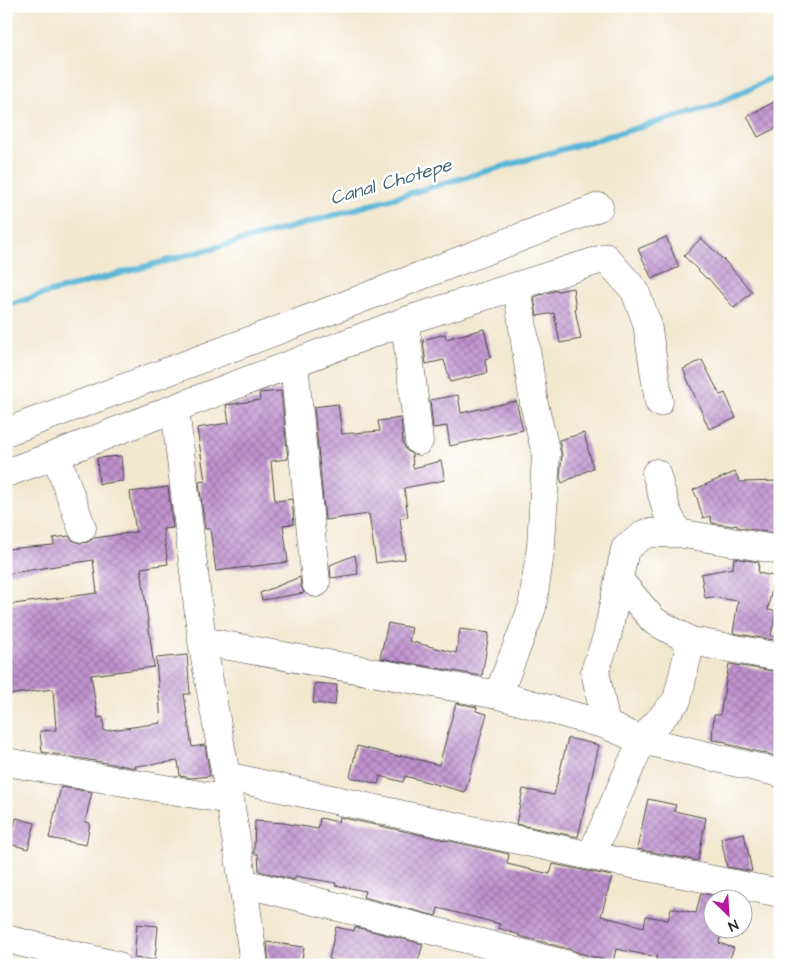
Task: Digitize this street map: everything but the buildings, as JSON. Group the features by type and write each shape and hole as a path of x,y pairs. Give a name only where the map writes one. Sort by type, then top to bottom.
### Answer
{"street":[{"path":"6,432 599,207"},
{"path":"6,473 405,321 606,258 635,291 648,323 659,402"},
{"path":"498,695 532,608 541,546 546,454 534,404 517,286"},
{"path":"405,321 419,441"},
{"path":"294,364 316,583"},
{"path":"175,408 202,640 228,788 254,965"},
{"path":"56,455 82,528"},
{"path":"656,473 667,512 678,533"},
{"path":"606,725 595,671 607,637 625,550 646,533 678,533 780,550"},
{"path":"619,580 654,621 692,641 780,657"},
{"path":"607,637 654,621"},
{"path":"202,640 498,695 606,725 642,740 780,773"},
{"path":"591,856 642,740 678,700 692,641"},
{"path":"6,762 228,788 780,893"},
{"path":"243,883 569,965"},
{"path":"6,939 116,965"}],"waterway":[{"name":"Canal Chotepe","path":"6,306 40,295 303,224 713,106 780,74"}]}
